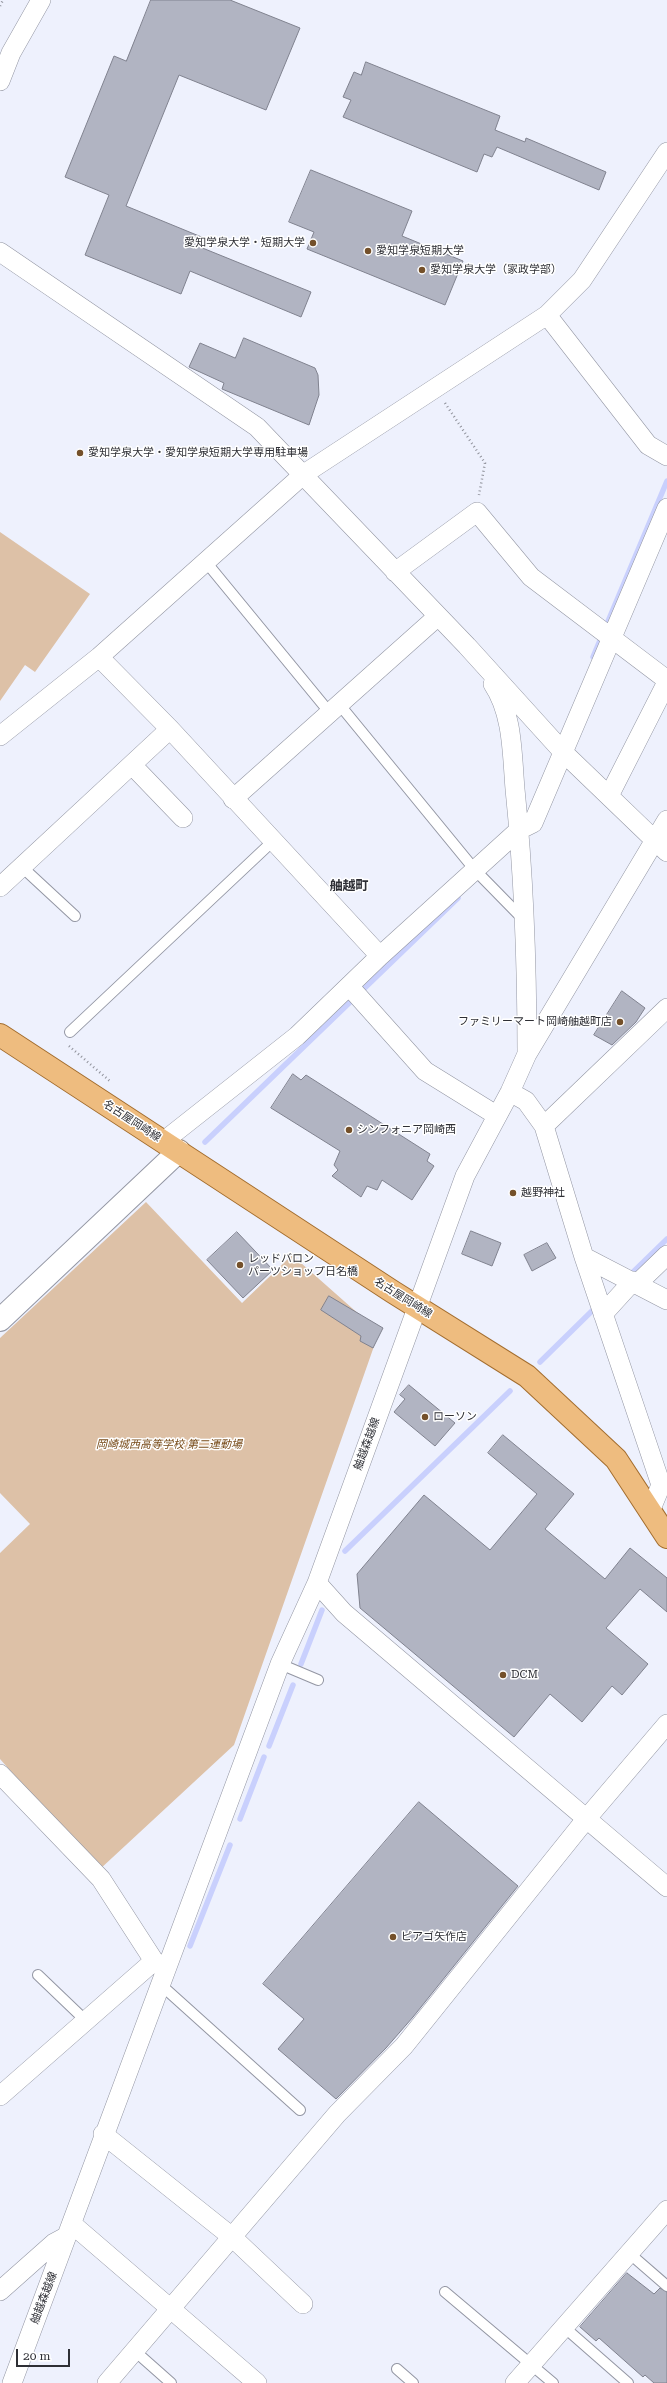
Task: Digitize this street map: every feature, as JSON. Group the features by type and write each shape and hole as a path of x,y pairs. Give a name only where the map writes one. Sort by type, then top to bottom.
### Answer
{"main road":[{"name":"名古屋岡崎線","path":"0,1035 526,1376 616,1459 651,1509 667,1537"}],"street":[{"path":"0,81 11,53 41,0"},
{"path":"0,736 99,657 304,474 547,315 582,280 667,152"},
{"path":"0,252 257,426 304,474 437,617 467,646 564,753 661,846"},
{"path":"547,315 648,445 667,456"},
{"path":"0,1320 171,1146 297,1036 380,956 519,830 533,823 667,508"},
{"path":"395,572 477,512 532,577 667,681 609,796"},
{"path":"233,799 437,617"},
{"path":"467,646 499,693 508,718 519,830 527,987 527,1054"},
{"path":"99,657 170,729 233,799 380,956"},
{"path":"0,887 170,729"},
{"path":"132,765 183,818"},
{"name":"舳越森越線","path":"12,2383 70,2230 160,1971 280,1664 318,1583 465,1176 496,1114 510,1092 527,1054 661,846 667,820"},
{"path":"349,986 424,1071 496,1114"},
{"path":"544,1126 667,1008"},
{"path":"510,1092 526,1101 544,1126 600,1307 664,1487 651,1509"},
{"path":"600,1307 630,1280 667,1255"},
{"path":"584,1257 667,1300"},
{"path":"318,1583 344,1613 667,1886"},
{"path":"108,2383 136,2352 337,2114 404,2046 588,1818 667,1724"},
{"path":"0,1774 101,1879 160,1971 85,2020 0,2096"},
{"path":"103,2134 232,2237 303,2304"},
{"path":"515,2383 667,2210"},
{"path":"1,2288 70,2230 171,2310 257,2383"}],"lane":[{"path":"206,562 476,870 524,920"},
{"path":"70,1032 273,841"},
{"path":"21,866 75,916"},
{"path":"280,1664 318,1680"},
{"path":"160,1971 300,2110"},
{"path":"38,1976 85,2020"},
{"path":"629,2253 667,2286"},
{"path":"445,2292 553,2383"},
{"path":"564,2328 628,2383"},
{"path":"136,2352 172,2383"},
{"path":"397,2369 413,2383"}],"path":[{"path":"0,6 3,0"},
{"path":"436,388 485,463 477,512"},
{"path":"70,1032 62,1041 113,1084"}],"green space":[{"path":"0,532 90,594 35,672 25,665 0,701"},
{"name":"岡崎城西高等学校 第二運動場","path":"146,1202 242,1303 292,1255 379,1332 234,1745 99,1870 0,1759 0,1553 30,1524 0,1493 0,1338"}],"building":[{"path":"151,0 230,0 300,28 266,110 179,75 126,206 204,238 200,247 311,292 301,317 190,271 181,294 85,255 109,195 65,177 114,56 126,61"},
{"path":"366,62 500,116 495,130 525,142 526,138 606,172 599,190 497,147 492,157 484,154 477,172 343,117 351,100 343,97 354,72 361,75"},
{"path":"311,170 412,211 402,236 463,261 445,305 307,249 314,232 289,222"},
{"path":"244,338 315,368 318,375 319,395 309,425 222,389 224,383 189,367 200,343 235,358"},
{"name":"ファミリーマート岡崎舳越町店","path":"622,991 645,1008 636,1022 612,1045 594,1035"},
{"name":"シンフォニア岡崎西","path":"293,1074 301,1080 306,1075 430,1154 427,1161 434,1166 412,1200 382,1180 377,1190 367,1186 361,1197 332,1176 338,1170 334,1165 340,1151 271,1108"},
{"path":"471,1231 501,1243 492,1266 462,1254"},
{"name":"レッドバロン パーツショップ日名橋","path":"237,1232 273,1270 243,1298 207,1260"},
{"path":"547,1243 556,1258 532,1271 524,1255"},
{"path":"329,1296 383,1328 373,1348 360,1341 361,1336 321,1310"},
{"name":"ローソン","path":"409,1385 455,1423 435,1446 394,1412 405,1399 400,1395"},
{"name":"DCM","path":"503,1435 574,1494 545,1529 605,1579 630,1548 667,1578 667,1612 640,1589 606,1628 648,1664 622,1695 612,1686 582,1722 550,1694 514,1737 360,1608 357,1574 424,1495 490,1550 537,1494 488,1453"},
{"name":"ピアゴ矢作店","path":"419,1802 518,1886 413,2017 386,2048 336,2099 278,2049 304,2019 263,1984"},
{"path":"627,2273 654,2294 660,2288 667,2292 667,2383 654,2383 645,2375 643,2377 599,2338 596,2341 580,2327"}],"waterway":[{"path":"593,657 667,481"},
{"path":"205,1142 458,898"},
{"path":"628,1277 667,1239"},
{"path":"540,1362 597,1306"},
{"path":"345,1551 510,1391"},
{"path":"301,1664 322,1610"},
{"path":"269,1746 293,1685"},
{"path":"240,1819 264,1757"},
{"path":"190,1946 230,1845"}],"place":[{"name":"愛知学泉大学・短期大学","path":"313,243"},
{"name":"愛知学泉短期大学","path":"368,251"},
{"name":"愛知学泉大学（家政学部）","path":"422,270"},
{"name":"愛知学泉大学・愛知学泉短期大学専用駐車場","path":"80,453"},
{"name":"ファミリーマート岡崎舳越町店","path":"620,1022"},
{"name":"シンフォニア岡崎西","path":"349,1130"},
{"name":"越野神社","path":"513,1193"},
{"name":"レッドバロン パーツショップ日名橋","path":"240,1265"},
{"name":"ローソン","path":"425,1417"},
{"name":"DCM","path":"503,1675"},
{"name":"ピアゴ矢作店","path":"393,1937"}],"district":[{"name":"舳越町","path":"349,886"}]}
